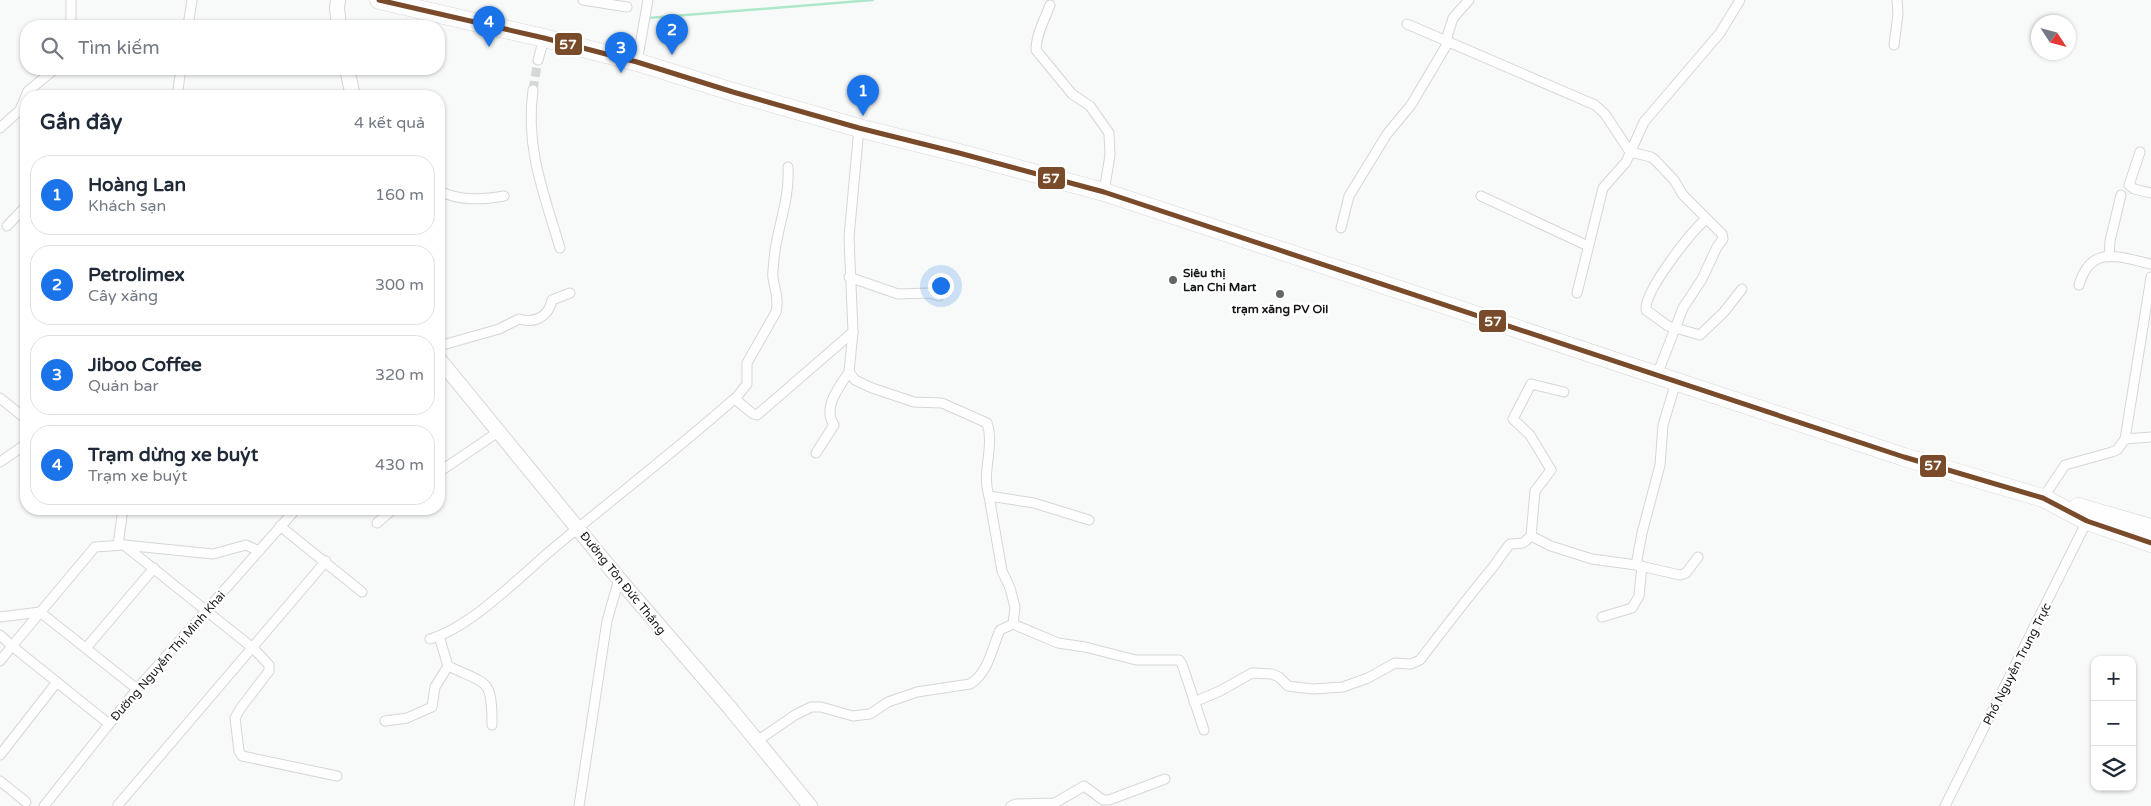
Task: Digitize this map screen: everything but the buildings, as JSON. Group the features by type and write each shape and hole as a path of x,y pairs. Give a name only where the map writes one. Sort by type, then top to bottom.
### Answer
{"highway":[{"path":"379,0 544,38 636,62 859,128 1104,192 1911,459 2047,500 2084,508 2151,528"},
{"path":"2047,500 2087,521 2151,543"}],"main road":[{"path":"338,0 338,20"},
{"path":"349,75 352,90"},
{"name":"Đường Tôn Đức Thắng","path":"445,366 619,579 809,806"}],"street":[{"path":"71,0 71,20"},
{"path":"189,20 192,0"},
{"path":"583,0 627,7"},
{"path":"636,62 648,0"},
{"path":"1341,228 1349,196 1387,134 1411,105 1448,40 1453,18 1469,0"},
{"path":"1577,293 1603,188 1622,166 1644,122 1720,33 1740,0"},
{"path":"1894,45 1898,14 1897,0"},
{"path":"1050,5 1038,34 1036,50 1072,94 1090,106 1109,133 1110,155 1104,192"},
{"path":"1407,24 1448,40 1600,108 1630,152 1651,157 1655,160 1706,219 1722,234 1723,239 1717,247 1702,279 1683,308 1658,375"},
{"path":"538,60 544,38"},
{"path":"29,90 48,75"},
{"path":"177,90 180,75"},
{"path":"533,90 530,121 534,162 560,248"},
{"path":"0,128 20,110"},
{"path":"816,453 834,425 829,417 829,412 837,390 849,372 853,332 849,277 850,223 859,128"},
{"path":"2140,152 2129,186 2151,193"},
{"path":"492,724 492,697 486,685 448,666 435,638 475,614 625,488 736,399 746,384 747,363 776,312 776,288 773,279 774,259 780,224 787,201 788,167"},
{"path":"445,194 453,197 473,200 504,196"},
{"path":"2109,257 2111,234 2121,195"},
{"path":"1481,196 1588,246"},
{"path":"7,226 20,212"},
{"path":"1706,219 1682,244 1662,274 1646,310 1668,326 1700,335 1724,312 1742,289"},
{"path":"2079,284 2090,262 2096,258 2109,257 2151,264"},
{"path":"849,277 898,294 930,293 939,296"},
{"path":"2047,500 2065,465 2117,450 2125,440 2151,277"},
{"path":"445,344 500,329 519,320 527,322 541,317 550,308 552,300 570,293"},
{"path":"736,399 753,414 757,415 853,332"},
{"path":"849,372 855,380 872,388 914,402 942,403 988,423 990,432 985,485 989,496 1002,571 1010,588 1015,607 1012,624"},
{"path":"1602,617 1627,610 1635,603 1639,596 1642,533 1660,464 1664,425 1676,382"},
{"path":"1194,702 1220,691 1252,673 1279,676 1288,686 1323,688 1354,684 1395,663 1416,663 1510,544 1523,543 1531,536 1535,491 1551,470 1530,435 1513,419 1531,384 1564,392"},
{"path":"0,398 20,414"},
{"path":"445,468 498,432"},
{"path":"2125,440 2151,437"},
{"path":"0,462 20,448"},
{"path":"989,496 1034,502 1089,520"},
{"path":"121,545 123,515"},
{"name":"Đường Nguyễn Thị Minh Khai","path":"44,806 137,689 290,515"},
{"path":"377,523 386,515"},
{"name":"Phố Nguyễn Trung Trực","path":"1945,806 2087,521"},
{"path":"280,526 362,592"},
{"path":"1531,536 1551,546 1592,559 1639,565 1683,574 1698,556"},
{"path":"121,545 154,568 254,648 269,665 269,672 235,718 239,751 242,756 337,776"},
{"path":"0,661 95,547 121,545 213,554 246,545 258,551"},
{"path":"118,805 326,562"},
{"path":"86,648 154,568"},
{"path":"579,806 607,621 619,579"},
{"path":"0,617 40,612 137,689"},
{"path":"757,742 794,715 811,707 821,707 853,716 870,714 888,702 917,692 970,684 983,672 1000,630 1012,624 1058,643 1085,647 1136,660 1179,660 1204,730"},
{"path":"0,635 109,724"},
{"path":"384,721 407,718 432,707 435,687 448,666"},
{"path":"0,755 57,682"},
{"path":"1011,806 1016,804 1054,803 1084,786 1103,800 1108,800 1165,779"},
{"path":"0,781 27,805"}],"waterway":[{"path":"648,18 873,0"}],"tunnel":[{"path":"533,90 538,60"}],"transit line":[{"name":"57","path":"379,0 544,38 637,62 859,128 1104,192 1904,457 2043,498 2087,521 2151,543"}],"place":[{"name":"Trạm dừng xe buýt","path":"489,47"},
{"name":"Petrolimex","path":"672,55"},
{"name":"Jiboo Coffee","path":"621,73"},
{"name":"Hoàng Lan","path":"863,116"},
{"name":"Siêu thị Lan Chi Mart","path":"1173,280"},
{"name":"trạm xăng PV Oil","path":"1280,294"}]}
